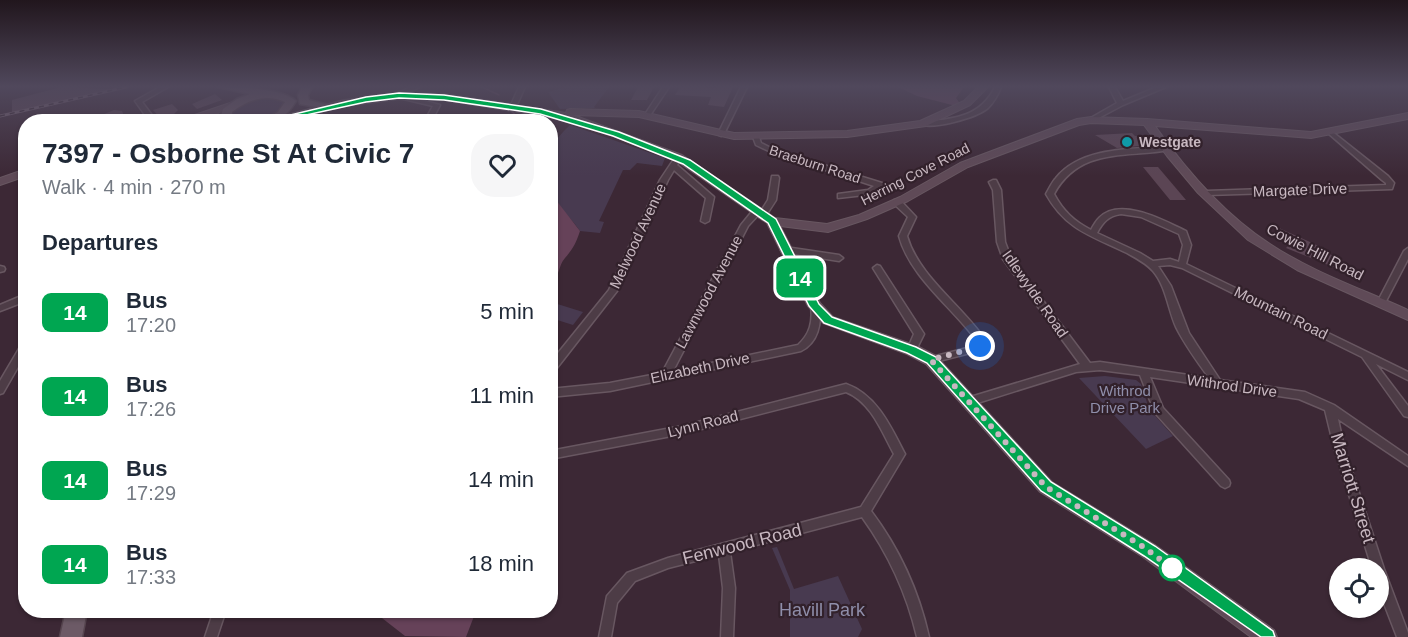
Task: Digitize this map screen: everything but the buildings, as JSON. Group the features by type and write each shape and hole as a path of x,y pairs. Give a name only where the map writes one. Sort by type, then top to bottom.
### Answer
{"main road":[{"name":"Herring Cove Road","path":"559,117 598,128 675,161 764,216 828,228 863,217 897,202 964,165 1002,148 1057,127 1091,120 1147,122 1274,133 1330,132 1404,117"},
{"name":"Herring Cove Road","path":"563,117 575,121"},
{"path":"575,121 584,117"},
{"path":"650,117 721,134 756,137 870,132 922,124 938,117"},
{"path":"1122,121 1154,133"},
{"name":"Cowie Hill Road","path":"1147,122 1167,149 1243,231 1268,248 1408,315"},
{"path":"0,182 18,175"},
{"path":"764,216 815,306 828,320 912,350 931,360 971,401 1051,491 1149,551 1267,637"},
{"path":"71,637 75,618"}],"street":[{"path":"721,134 729,117"},
{"path":"922,124 951,121 965,117"},
{"path":"1091,120 1097,117"},
{"name":"Margate Drive","path":"1207,192 1389,187 1390,183 1330,132"},
{"name":"Braeburn Road","path":"756,137 758,144 763,147 879,186 870,192 841,196"},
{"path":"1167,149 1104,156 1081,162 1068,168 1054,184 1050,194 1059,209 1093,234 1151,264 1163,281 1183,332 1217,383"},
{"path":"675,161 710,197 705,221"},
{"name":"Melwood Avenue","path":"558,360 613,291 675,161"},
{"name":"Lawnwood Avenue","path":"665,376 745,225 764,216 772,200 775,178"},
{"name":"Idlewylde Road","path":"993,182 997,190 1000,243 1007,259 1086,365"},
{"path":"897,202 912,215 902,238 905,244 923,272 981,340 979,348 931,360"},
{"path":"1093,234 1104,218 1113,212 1147,216 1183,233 1187,245 1182,265"},
{"path":"785,250 839,258"},
{"path":"1381,303 1408,251"},
{"name":"Mountain Road","path":"1151,264 1182,265 1408,376"},
{"path":"877,268 919,334 912,350"},
{"path":"0,308 18,300"},
{"name":"Elizabeth Drive","path":"558,392 609,387 801,348 811,340 817,320 815,306"},
{"path":"1363,354 1408,413"},
{"path":"0,390 18,358"},
{"name":"Withrod Drive","path":"971,401 1086,365 1143,372 1301,395 1330,408 1408,462"},
{"path":"0,371 13,367"},
{"path":"1143,372 1159,410 1225,483"},
{"name":"Lynn Road","path":"558,453 682,430 846,388 855,390 866,399 900,454 896,464 865,511"},
{"name":"Marriott Street","path":"1330,408 1339,447 1374,558"},
{"path":"865,511 878,528 910,597 923,637"},
{"name":"Fenwood Road","path":"606,637 611,600 631,577 668,563 865,511"},
{"path":"724,549 729,588 727,637"},
{"name":"Marriott Street","path":"1389,599 1403,637"},
{"path":"211,637 217,618"}],"green space":[{"path":"570,125 665,158 662,166 637,163 630,170 623,170 599,221 604,222 600,233 580,231 558,203 558,137"},
{"path":"558,304 583,312 573,325 558,320"},
{"name":"Withrod Drive Park","path":"1105,376 1136,380 1141,384 1149,409 1173,436 1146,449 1079,378"},
{"name":"Havill Park","path":"777,547 794,589 838,576 862,629 858,637 790,637 790,590 772,548"}],"shaded area":[{"path":"558,203 580,231 574,246 563,261 558,273"},
{"path":"382,618 473,618 466,637 405,636"}],"bus line":[{"name":"14","path":"558,117 598,128 678,157 772,221 815,306 828,320 927,357 948,375 1046,487 1149,551 1267,637"}],"place":[{"name":"Westgate","path":"1127,142"}],"route":[{"path":"980,346 931,360 948,375 1046,487 1070,504 1142,546 1172,568"}]}
